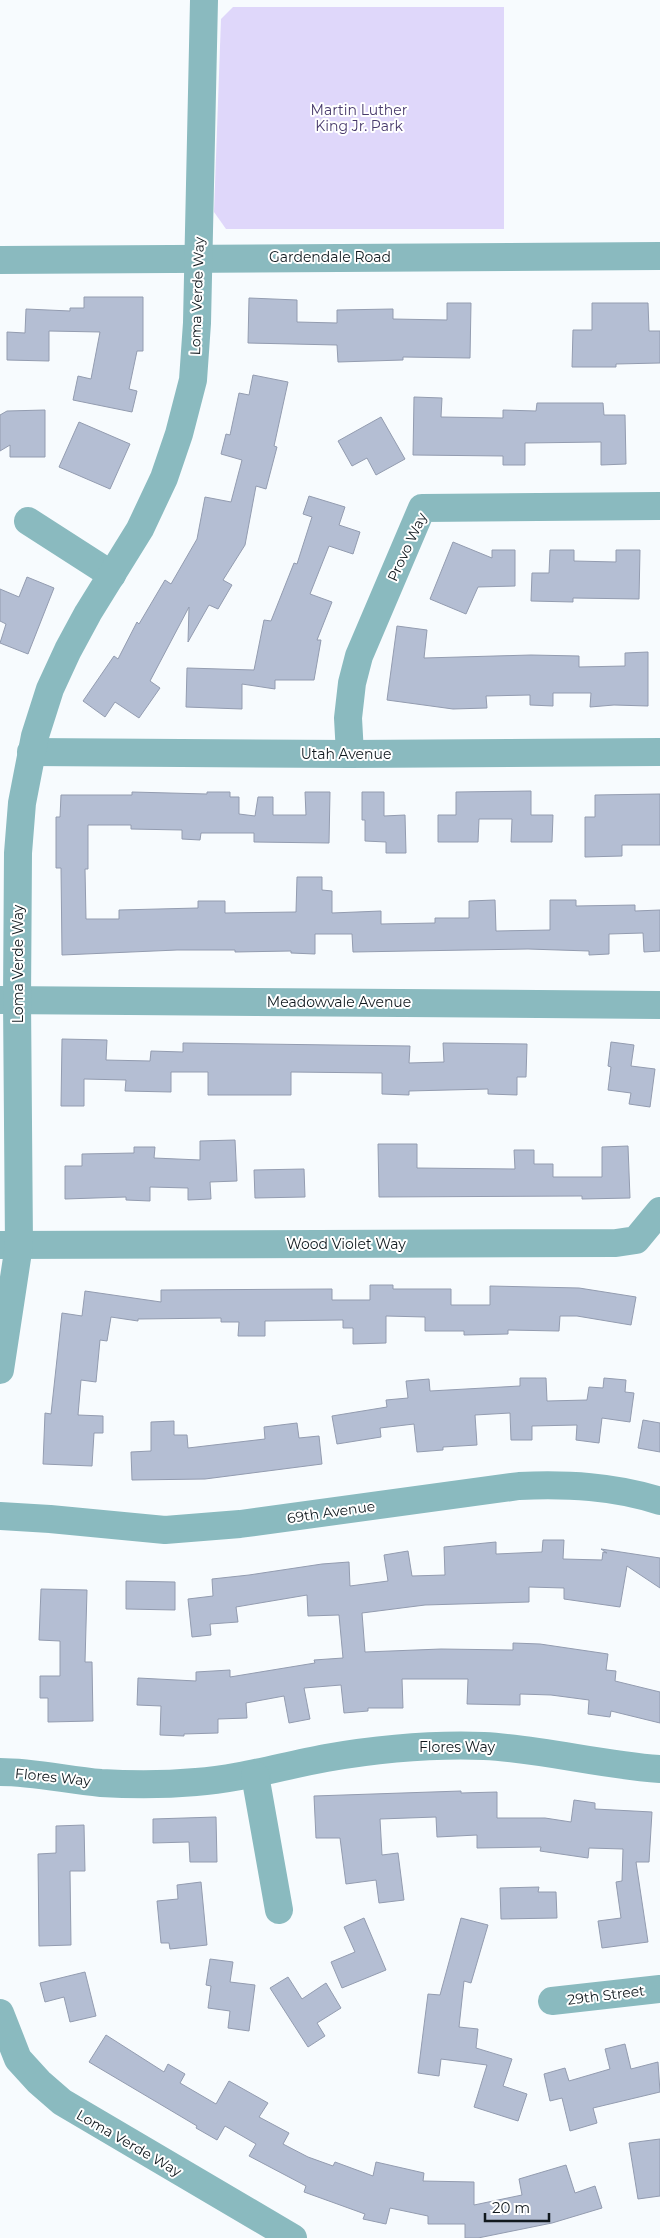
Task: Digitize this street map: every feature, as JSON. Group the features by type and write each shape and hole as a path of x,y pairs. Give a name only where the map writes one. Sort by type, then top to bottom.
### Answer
{"street":[{"name":"Loma Verde Way","path":"0,1370 10,1245 9,1000 22,803 31,752 50,688 88,613 144,520 164,478 179,434 193,380 204,0"},
{"name":"Gardendale Road","path":"0,260 198,257 660,256"},
{"name":"Provo Way","path":"350,754 348,718 352,683 359,656 422,508 660,506"},
{"path":"28,521 112,575"},
{"name":"Utah Avenue","path":"31,752 350,754 660,752"},
{"name":"Meadowvale Avenue","path":"9,1000 660,1005"},
{"name":"Wood Violet Way","path":"10,1245 616,1243 636,1240 660,1211"},
{"name":"69th Avenue","path":"0,1516 165,1530 240,1524 519,1486 558,1484 602,1488 660,1501"},
{"name":"Flores Way","path":"0,1772 21,1772 100,1783 149,1785 198,1782 254,1775 324,1758 422,1746 483,1746 545,1751 660,1769"},
{"path":"254,1775 279,1910"},
{"name":"29th Street","path":"552,2002 660,1989"},
{"name":"Loma Verde Way","path":"0,2013 9,2065 39,2082 78,2113 293,2238"}],"green space":[{"name":"Martin Luther King Jr. Park","path":"233,7 504,7 504,229 226,229 214,212 221,19"}],"building":[{"path":"84,297 143,297 143,351 137,351 129,389 137,391 132,412 73,400 78,376 91,379 100,332 49,331 49,361 7,360 7,332 25,333 26,309 70,311 70,308 84,308"},
{"path":"249,298 297,300 297,322 337,323 337,310 393,309 393,319 447,320 447,303 471,303 470,358 403,357 403,360 338,362 337,345 248,343"},
{"path":"592,303 648,303 649,331 660,331 660,363 616,364 616,367 572,367 573,330 592,330"},
{"path":"253,375 288,382 274,446 277,447 266,489 256,486 245,545 223,580 232,585 218,609 209,605 188,642 189,607 150,681 160,688 139,718 115,702 105,717 83,701 114,656 118,659 137,622 139,624 165,580 171,584 197,539 205,497 231,502 242,460 221,454 226,434 230,435 239,393 249,395"},
{"path":"414,397 442,398 441,417 503,418 503,410 536,411 537,403 603,403 604,415 625,415 626,464 601,465 601,442 525,443 525,465 503,465 503,456 413,455"},
{"path":"45,410 45,457 10,457 10,445 0,451 0,415 7,411"},
{"path":"381,417 405,459 376,475 367,458 352,466 338,441"},
{"path":"79,422 130,444 110,489 59,467"},
{"path":"309,496 345,507 339,525 360,532 353,554 329,546 310,594 332,602 317,640 321,640 314,680 275,680 275,689 242,684 242,709 186,707 187,668 254,670 264,620 271,621 294,563 297,564 312,517 303,514"},
{"path":"453,542 492,558 492,550 515,550 515,586 478,587 466,614 430,599"},
{"path":"550,550 574,550 574,561 616,562 616,550 640,550 639,599 573,598 573,602 531,601 532,573 549,573"},
{"path":"27,577 54,588 28,654 0,643 6,624 0,621 0,589 19,597"},
{"path":"397,626 427,630 424,658 531,655 579,656 579,667 625,666 625,653 648,652 648,706 614,705 590,707 591,693 553,693 553,706 530,705 530,695 486,696 487,708 453,709 387,700"},
{"path":"531,791 531,815 553,815 552,842 511,842 512,819 479,819 478,842 438,842 438,815 456,815 456,792"},
{"path":"132,792 207,794 207,792 230,792 230,797 239,797 239,814 255,816 258,797 273,797 273,815 306,815 305,792 330,792 329,843 254,842 254,833 201,833 200,840 182,839 182,830 131,829 131,825 88,825 88,869 85,869 86,919 119,919 119,910 198,908 198,901 225,901 225,913 296,912 297,877 322,877 322,890 332,891 332,913 381,911 381,924 435,923 435,918 469,918 469,901 495,900 496,931 550,930 550,900 576,900 576,906 635,905 635,911 660,910 660,951 644,952 643,933 609,934 609,954 589,955 589,951 528,949 353,952 352,934 315,934 315,954 291,953 291,951 177,950 62,955 61,868 56,868 56,817 60,817 61,795 132,795"},
{"path":"362,792 384,792 384,816 405,815 406,853 386,853 386,842 365,841 365,820 362,820"},
{"path":"660,794 660,845 622,845 622,856 585,857 585,817 595,817 595,795"},
{"path":"62,1039 107,1040 106,1060 150,1061 151,1051 183,1052 183,1043 410,1046 409,1063 444,1062 443,1043 527,1044 526,1077 517,1077 517,1095 488,1094 488,1089 409,1091 409,1095 382,1094 382,1073 291,1072 291,1095 208,1095 208,1072 171,1072 171,1092 125,1091 126,1080 84,1079 84,1106 61,1106"},
{"path":"611,1042 634,1045 631,1066 655,1069 650,1107 629,1104 631,1093 608,1090 611,1067 608,1066"},
{"path":"235,1140 237,1181 210,1182 211,1199 188,1200 188,1188 150,1187 150,1201 126,1200 126,1197 65,1199 65,1166 82,1166 82,1154 134,1153 134,1147 155,1147 154,1158 200,1160 200,1141"},
{"path":"378,1144 417,1144 417,1168 515,1169 514,1150 534,1150 534,1164 553,1164 553,1177 602,1177 602,1147 628,1146 630,1198 582,1199 582,1196 379,1197"},
{"path":"304,1169 305,1197 255,1198 254,1170"},
{"path":"370,1285 393,1285 393,1289 451,1289 451,1305 490,1305 490,1286 579,1288 636,1297 631,1325 577,1316 560,1316 559,1331 508,1330 508,1334 464,1335 464,1331 425,1331 425,1317 386,1316 386,1343 353,1344 353,1328 343,1328 343,1320 265,1321 265,1336 238,1336 239,1322 221,1322 221,1318 138,1319 138,1321 111,1317 107,1341 100,1340 96,1382 81,1380 78,1415 103,1416 103,1433 94,1433 92,1466 43,1464 45,1413 51,1414 62,1313 82,1316 85,1291 161,1302 161,1290 332,1289 332,1300 370,1300"},
{"path":"520,1378 546,1378 547,1401 587,1400 589,1387 603,1388 604,1378 626,1380 625,1392 634,1393 630,1422 602,1418 599,1443 576,1440 577,1425 532,1426 532,1440 511,1440 510,1413 475,1415 477,1445 443,1447 443,1450 417,1452 414,1424 380,1428 381,1437 337,1444 332,1416 387,1407 386,1400 408,1398 406,1381 429,1379 430,1391 520,1386"},
{"path":"643,1420 660,1423 660,1452 638,1448"},
{"path":"174,1421 174,1435 187,1435 188,1448 265,1439 264,1427 297,1423 299,1438 319,1436 322,1464 205,1479 132,1480 131,1452 151,1451 151,1422"},
{"path":"543,1540 564,1540 563,1559 602,1560 603,1552 607,1553 601,1549 660,1558 660,1588 627,1566 620,1607 564,1599 564,1588 529,1587 529,1602 425,1605 362,1613 365,1652 441,1649 513,1650 513,1643 540,1644 608,1654 606,1670 616,1671 615,1681 660,1692 660,1723 611,1711 610,1717 588,1714 589,1700 551,1695 520,1694 520,1705 467,1704 468,1679 402,1679 403,1708 368,1708 368,1711 344,1713 341,1685 304,1688 310,1719 289,1723 284,1696 246,1703 247,1718 218,1719 218,1733 184,1734 184,1736 160,1735 161,1706 137,1705 138,1678 196,1681 196,1672 230,1670 230,1677 315,1663 314,1660 343,1658 339,1615 308,1616 307,1595 236,1607 238,1622 210,1624 211,1635 192,1637 188,1599 213,1596 212,1579 349,1562 350,1586 388,1581 384,1555 408,1551 412,1576 445,1575 444,1547 496,1542 496,1554 542,1552"},
{"path":"126,1581 175,1582 175,1610 126,1609"},
{"path":"41,1589 87,1590 85,1662 92,1662 93,1721 48,1722 48,1698 40,1698 40,1676 60,1676 60,1641 39,1640"},
{"path":"461,1791 461,1793 497,1792 497,1818 545,1818 571,1822 574,1800 595,1803 595,1809 652,1812 649,1862 636,1862 648,1942 602,1948 598,1921 621,1918 616,1882 622,1881 623,1849 589,1848 588,1858 540,1851 541,1847 477,1848 477,1835 437,1837 436,1817 380,1819 382,1855 398,1853 404,1900 379,1903 376,1880 346,1884 340,1838 316,1838 314,1796"},
{"path":"216,1817 217,1862 190,1862 189,1842 153,1843 153,1819"},
{"path":"84,1825 85,1871 70,1871 71,1945 39,1946 38,1854 56,1853 56,1826"},
{"path":"201,1882 207,1945 170,1949 169,1943 161,1943 157,1901 178,1899 177,1885"},
{"path":"539,1887 538,1892 556,1892 557,1918 501,1919 500,1888"},
{"path":"364,1918 386,1970 342,1988 331,1962 355,1952 344,1927"},
{"path":"461,1918 488,1925 471,1983 464,1981 459,2027 478,2029 476,2048 512,2059 503,2086 527,2094 518,2121 474,2107 487,2065 441,2059 439,2076 418,2073 428,1994 440,1995"},
{"path":"210,1959 233,1962 230,1982 255,1985 249,2031 228,2028 230,2011 208,2008 211,1986 206,1985"},
{"path":"85,1972 96,2016 70,2022 64,1997 45,2002 40,1983"},
{"path":"288,1977 302,1999 326,1983 341,2008 317,2023 325,2036 308,2047 270,1988"},
{"path":"106,2035 164,2072 168,2064 185,2074 180,2083 216,2104 229,2081 268,2103 259,2117 289,2133 283,2144 308,2157 333,2166 335,2162 373,2176 376,2162 424,2173 423,2181 474,2182 474,2205 522,2195 519,2179 566,2165 575,2193 595,2186 602,2208 552,2223 478,2238 465,2238 465,2224 428,2224 428,2216 390,2208 386,2224 363,2219 365,2214 304,2192 306,2186 249,2156 256,2144 225,2126 217,2140 196,2128 197,2126 89,2062"},
{"path":"625,2044 631,2069 658,2062 660,2092 593,2108 597,2123 570,2131 562,2098 550,2101 544,2074 565,2068 569,2081 610,2069 605,2049"},
{"path":"660,2139 660,2196 638,2199 629,2143"}]}
